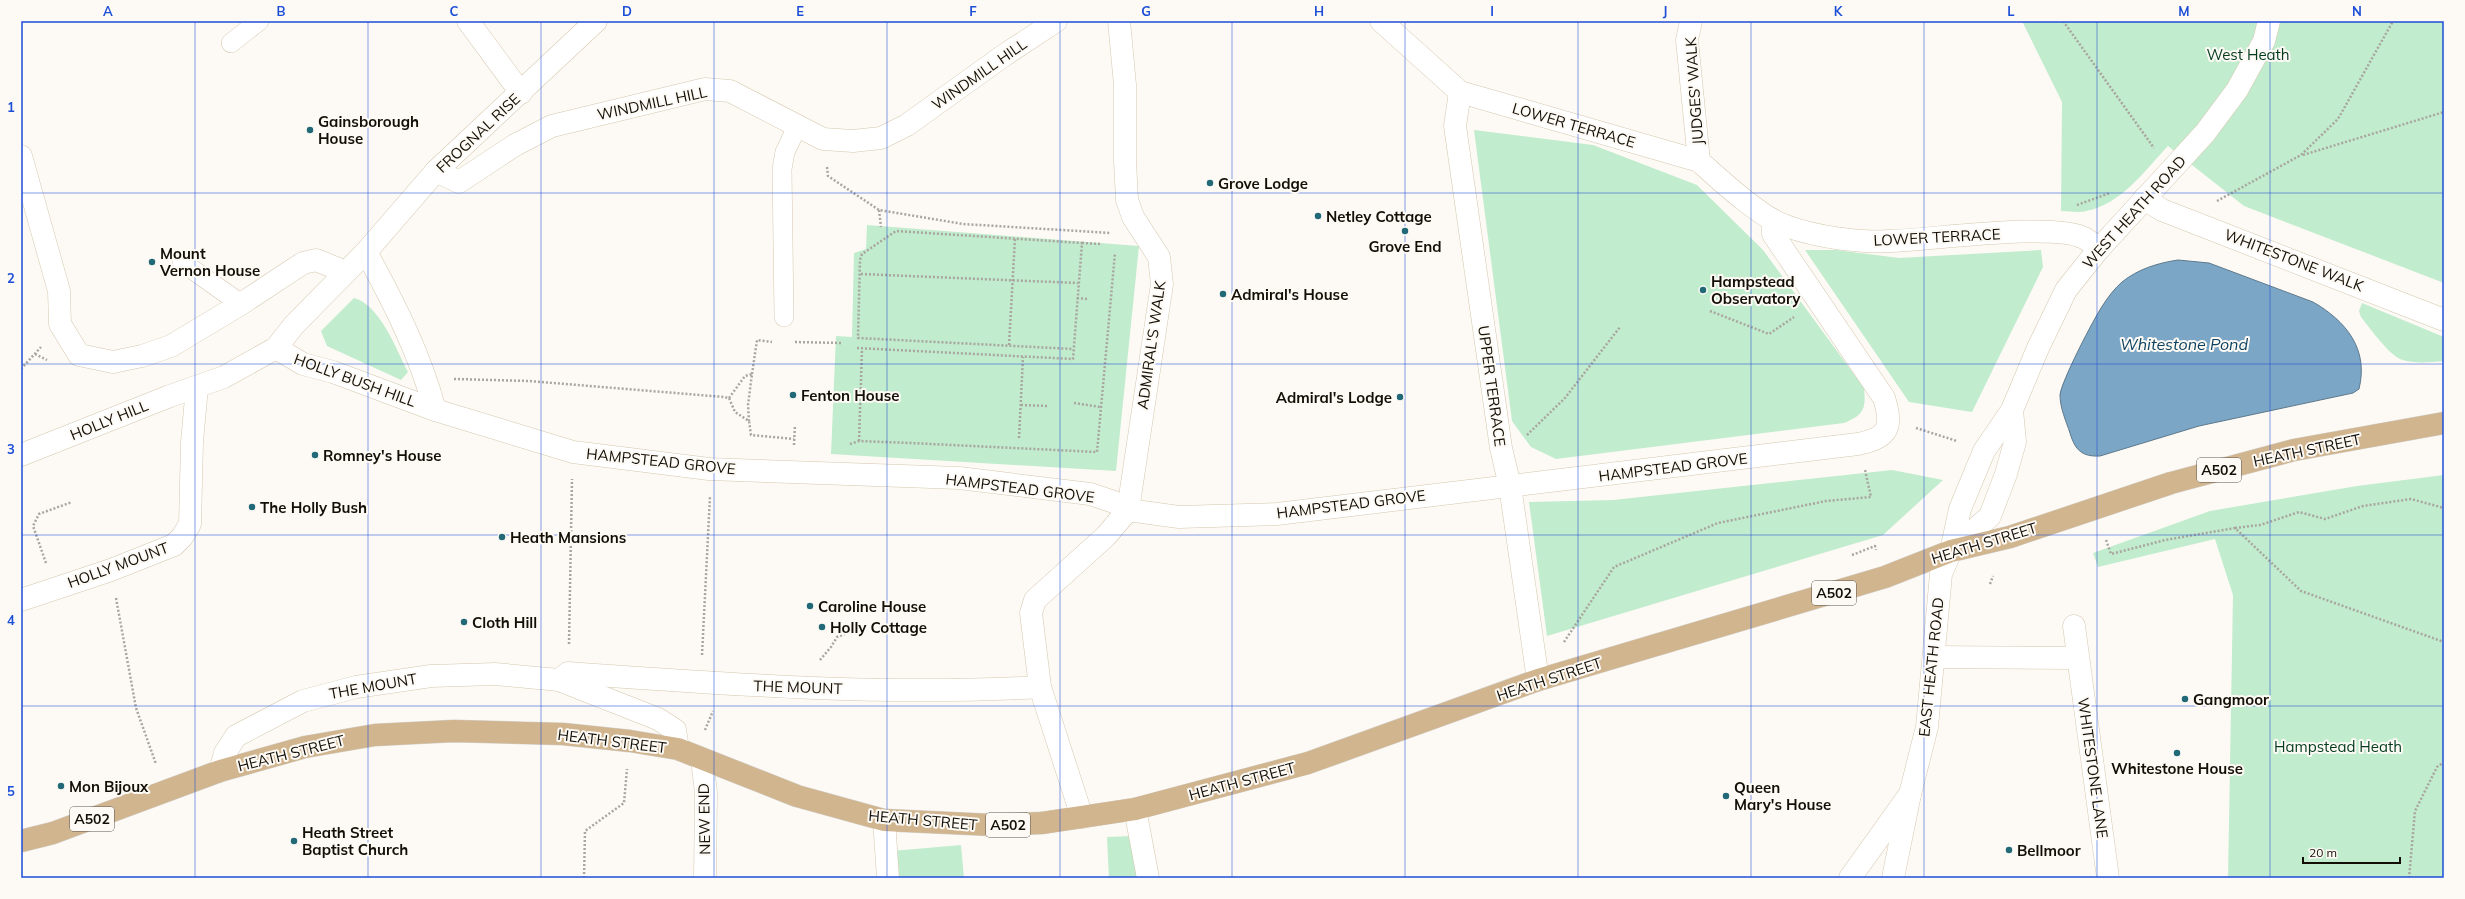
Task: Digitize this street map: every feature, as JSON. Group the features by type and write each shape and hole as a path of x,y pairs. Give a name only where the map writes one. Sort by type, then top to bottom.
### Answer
{"main road":[{"name":"HEATH STREET","path":"21,841 53,833 220,771 330,742 375,735 454,731 509,731 630,741 691,755 797,796 884,820 994,826 1082,817 1135,809 1308,763 1538,680 1885,578 1951,551 2010,537 2171,483 2294,450 2444,423"}],"street":[{"path":"468,21 521,92"},
{"name":"FROGNAL RISE","path":"366,252 436,171 596,21"},
{"name":"WINDMILL HILL","path":"436,171 459,182 515,145 552,126 704,89 730,91 823,139 853,141 881,138 907,125 1003,56 1056,21"},
{"name":"ADMIRAL'S WALK","path":"1119,21 1125,85 1124,161 1127,200 1133,217 1159,257 1162,284 1128,510"},
{"name":"LOWER TERRACE","path":"1382,21 1460,92 1699,161 1724,184 1773,220 1786,226 1823,235 1889,242 2021,232 2060,232 2084,237 2098,250"},
{"name":"JUDGES' WALK","path":"1690,21 1687,40 1699,161"},
{"name":"WEST HEATH ROAD","path":"1951,551 1960,509 1984,451 2012,410 2038,348 2066,290 2098,250 2205,133 2237,90 2264,42 2268,21"},
{"name":"UPPER TERRACE","path":"1460,92 1455,126 1501,448 1510,486 1538,680"},
{"path":"21,156 59,291 60,324 79,355 113,362 142,356 171,346 241,304 303,263 316,260 346,272"},
{"name":"WHITESTONE WALK","path":"2144,199 2162,210 2444,320"},
{"path":"1773,220 1773,234 1876,383 1884,398 1888,425"},
{"path":"366,252 401,317 428,384 435,410"},
{"name":"HOLLY BUSH HILL","path":"197,387 224,377 276,348 294,325 366,252"},
{"name":"HOLLY BUSH HILL","path":"276,348 303,364 333,372 435,410"},
{"name":"HOLLY HILL","path":"21,455 197,387"},
{"name":"HOLLY MOUNT","path":"21,600 111,570 174,545 182,537 190,524 192,442 197,387"},
{"name":"HAMPSTEAD GROVE","path":"435,410 573,452 709,469 959,478 1090,494 1114,502 1128,510 1179,517 1277,514 1440,492 1510,486 1858,444 1873,441 1888,425"},
{"name":"WEST HEATH ROAD","path":"1951,551 1990,516 2006,474 2015,442 2012,410"},
{"path":"1082,817 1040,688 1027,613 1035,600 1106,536 1128,510"},
{"name":"EAST HEATH ROAD","path":"1894,878 1910,794 1927,727 1934,657 1937,604 1941,574 1951,551"},
{"name":"WHITESTONE LANE","path":"2074,626 2077,658 2108,878"},
{"path":"1934,657 2077,658"},
{"name":"THE MOUNT","path":"220,771 225,753 236,736 303,701 356,687 431,676 495,674 795,687 952,690 1040,688"},
{"name":"THE MOUNT","path":"564,677 658,719 674,730 691,755"},
{"name":"NEW END","path":"691,755 706,792 705,878"},
{"path":"1850,878 1910,794"},
{"path":"1135,809 1148,878"},
{"path":"884,820 888,878"}],"lane":[{"path":"231,43 259,21"},
{"path":"784,317 782,169 785,152 798,125"},
{"path":"182,262 241,304"}],"path":[{"path":"2063,21 2156,150"},
{"path":"2301,155 2338,119 2393,21"},
{"path":"2215,202 2301,155 2444,112"},
{"path":"823,139 828,176 879,210 963,224 1146,236"},
{"path":"2075,206 2115,192"},
{"path":"879,210 881,227"},
{"path":"1073,349 858,338 860,260 862,254 896,231 1101,244"},
{"path":"1009,346 1015,238"},
{"path":"857,348 1073,359 1082,242"},
{"path":"844,447 859,441 1097,452 1115,254"},
{"path":"860,274 1078,283"},
{"path":"1078,298 1087,299"},
{"path":"1710,311 1769,334"},
{"path":"1501,448 1529,434 1541,423 1565,398 1620,327"},
{"path":"772,342 757,340 748,405 751,435 794,439"},
{"path":"796,342 840,343"},
{"path":"859,441 862,349"},
{"path":"1019,438 1023,357"},
{"path":"729,398 745,376 752,374"},
{"path":"467,379 529,381 729,398"},
{"path":"729,398 736,412 749,422"},
{"path":"1074,403 1100,407"},
{"path":"1021,405 1047,406"},
{"path":"1888,425 1962,442"},
{"path":"794,444 801,444"},
{"path":"1562,645 1614,567 1718,523 1826,501 1871,497 1858,444"},
{"path":"564,677 573,452"},
{"path":"2106,540 2111,554 2165,540 2260,525 2299,512 2325,519 2363,506 2411,499 2444,508"},
{"path":"54,588 33,526 39,514 72,502"},
{"path":"701,682 710,502"},
{"path":"2235,528 2301,591 2444,642"},
{"path":"111,570 136,708 166,790"},
{"path":"1990,584 1993,576"},
{"path":"795,687 831,647 837,637 858,629"},
{"path":"691,755 725,684"},
{"path":"584,878 585,831 624,803 630,741"},
{"path":"2409,878 2415,811 2438,767 2444,762"}],"green space":[{"name":"West Heath","path":"2022,21 2444,21 2444,283 2244,206 2168,146 2132,185 2111,201 2083,212 2061,211 2062,102"},
{"path":"1474,130 1593,145 1697,185 1763,250 1864,388 1865,401 1860,414 1844,423 1556,459 1531,447 1512,421"},
{"path":"867,225 1139,246 1116,471 831,454 836,336 852,337 854,253 866,249"},
{"path":"1805,250 1836,250 1899,258 2041,250 2043,267 1972,412 1909,402"},
{"path":"354,298 363,302 372,309 386,329 408,372 401,380 327,346 321,331"},
{"path":"2362,303 2444,337 2444,361 2413,362 2403,360 2392,354 2380,342 2361,317 2359,311"},
{"path":"1892,470 1943,480 1883,535 1547,636 1529,502 1613,500"},
{"name":"Hampstead Heath","path":"2444,475 2444,878 2228,878 2233,595 2215,539 2098,567 2093,553 2210,511 2357,486"},
{"path":"1134,836 1138,878 1109,878 1107,837"},
{"path":"961,845 964,878 894,878 892,851"}],"water":[{"name":"Whitestone Pond","path":"2178,260 2209,263 2313,302 2325,310 2345,327 2358,349 2361,361 2359,389 2353,393 2199,426 2100,456 2084,454 2074,444 2060,400 2062,388 2072,364 2105,302 2122,282 2128,277 2148,267"}],"place":[{"name":"Gainsborough House","path":"310,130"},
{"name":"Grove Lodge","path":"1210,183"},
{"name":"Netley Cottage","path":"1318,216"},
{"name":"Grove End","path":"1405,231"},
{"name":"Mount Vernon House","path":"152,262"},
{"name":"Hampstead Observatory","path":"1703,290"},
{"name":"Admiral's House","path":"1223,294"},
{"name":"Fenton House","path":"793,395"},
{"name":"Admiral's Lodge","path":"1400,397"},
{"name":"Romney's House","path":"315,455"},
{"name":"The Holly Bush","path":"252,507"},
{"name":"Heath Mansions","path":"502,537"},
{"name":"Caroline House","path":"810,606"},
{"name":"Cloth Hill","path":"464,622"},
{"name":"Holly Cottage","path":"822,627"},
{"name":"Gangmoor","path":"2185,699"},
{"name":"Whitestone House","path":"2177,753"},
{"name":"Mon Bijoux","path":"61,786"},
{"name":"Queen Mary's House","path":"1726,796"},
{"name":"Heath Street Baptist Church","path":"294,841"},
{"name":"Bellmoor","path":"2009,850"}]}
